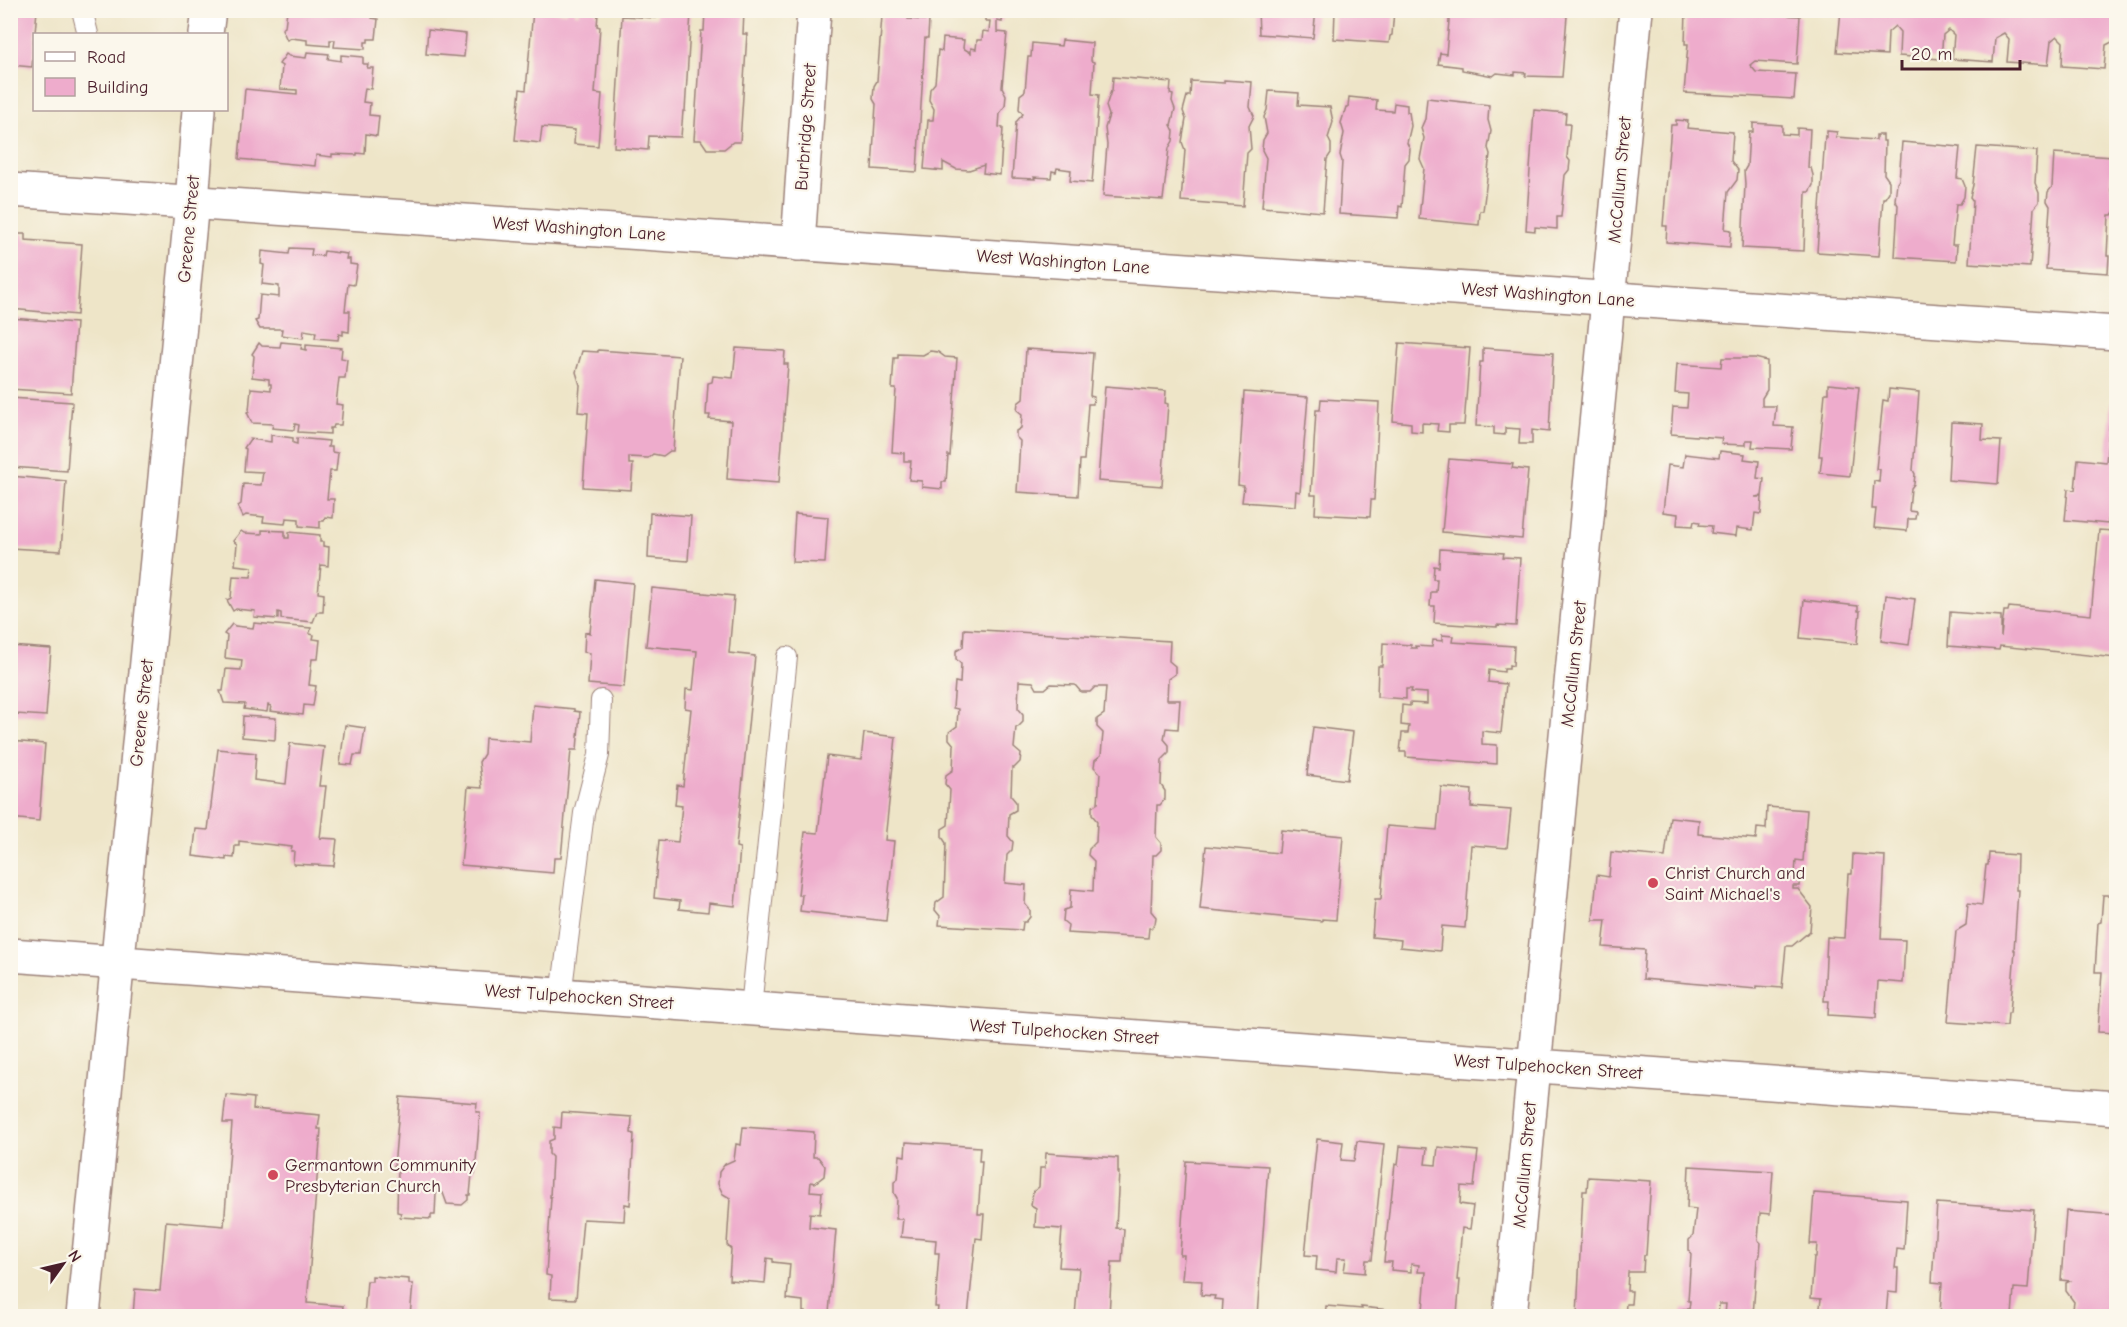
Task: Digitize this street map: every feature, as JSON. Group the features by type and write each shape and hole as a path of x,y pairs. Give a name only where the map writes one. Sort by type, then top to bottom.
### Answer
{"street":[{"path":"206,33 209,10"},
{"name":"Burbridge Street","path":"798,244 814,10"},
{"name":"McCallum Street","path":"1510,1317 1636,10"},
{"name":"Greene Street","path":"83,1317 192,202 199,111"},
{"name":"West Washington Lane","path":"10,190 2116,333"},
{"name":"West Tulpehocken Street","path":"10,955 2116,1108"}],"lane":[{"path":"82,10 88,33"},
{"path":"751,1008 787,657"},
{"path":"561,996 584,813 599,755 601,700"}],"building":[{"path":"10,10 37,10 35,33 33,33 32,67 10,65"},
{"path":"287,10 372,10 372,18 378,19 376,39 368,39 368,42 365,42 365,49 334,47 335,40 330,40 330,46 307,44 307,40 291,38 287,40 282,29 285,27"},
{"path":"533,10 567,13 567,10 575,10 575,14 579,14 579,10 596,10 598,14 597,26 600,27 595,93 602,94 598,146 574,144 575,130 542,127 540,143 515,140 520,89 526,90"},
{"path":"656,10 691,12 685,111 683,111 681,137 649,136 648,150 614,147 622,16 656,18"},
{"path":"705,10 744,11 743,34 747,34 740,142 733,142 724,149 707,149 701,140 694,140 701,31 704,31"},
{"path":"887,10 908,11 908,19 929,20 928,38 925,38 917,172 872,169 876,104 873,99 874,86 877,81 882,16 886,17"},
{"path":"985,10 1003,10 1002,22 997,21 997,32 1007,33 1002,87 1006,95 1005,106 1000,113 999,127 1003,128 1000,175 983,173 984,165 969,170 956,169 943,162 943,171 924,169 928,120 933,120 934,109 929,100 930,89 935,83 938,50 942,51 943,38 964,40 963,48 971,53 971,48 976,49 977,40 982,40 983,31 989,32 990,21 985,21"},
{"path":"1258,10 1316,10 1313,38 1259,34"},
{"path":"1335,10 1394,10 1389,43 1334,39"},
{"path":"1450,10 1532,12 1536,10 1567,16 1562,77 1525,76 1526,73 1515,72 1515,75 1497,73 1493,76 1462,70 1462,67 1438,64 1440,53 1446,54"},
{"path":"1686,10 1758,10 1761,14 1800,16 1797,64 1755,61 1750,65 1756,72 1796,74 1794,99 1684,93 1688,44 1685,44"},
{"path":"1841,10 2116,10 2116,47 2112,42 2106,45 2104,69 2062,66 2063,42 2057,36 2051,41 2048,65 2007,62 2009,39 2004,33 1995,38 1993,62 1952,59 1954,35 1949,30 1943,35 1941,59 1899,56 1900,32 1895,26 1888,32 1887,55 1837,52"},
{"path":"428,30 466,34 464,57 426,54"},
{"path":"1062,40 1092,43 1091,61 1094,62 1092,94 1099,95 1092,183 1070,181 1071,170 1057,168 1056,172 1052,171 1051,178 1012,178 1016,122 1023,114 1019,109 1020,95 1025,91 1028,57 1031,57 1032,43 1061,46"},
{"path":"307,52 329,54 328,59 341,61 341,55 363,57 363,64 368,64 367,68 373,68 371,89 365,88 363,102 370,103 369,115 379,116 377,136 366,134 365,154 332,154 332,157 316,155 315,166 239,159 245,89 297,94 297,90 280,89 282,66 279,64 286,54 306,58"},
{"path":"1113,77 1171,82 1170,94 1173,95 1172,101 1175,109 1171,125 1174,131 1173,141 1169,148 1163,200 1103,196 1107,145 1105,128 1109,115 1106,106 1112,91"},
{"path":"1224,80 1252,82 1250,107 1254,116 1249,126 1251,149 1247,153 1243,206 1181,201 1185,150 1182,142 1186,119 1183,111 1187,96 1190,96 1191,81 1224,83"},
{"path":"1269,91 1299,93 1298,105 1330,107 1333,122 1328,138 1331,153 1327,159 1323,212 1262,207 1266,158 1262,150 1263,140 1267,133 1264,117"},
{"path":"1349,97 1377,100 1376,110 1393,111 1394,103 1407,105 1411,126 1407,143 1410,149 1409,159 1405,164 1402,207 1399,206 1398,218 1339,214 1342,161 1340,155 1344,133 1341,123 1346,107 1348,107"},
{"path":"1427,98 1489,105 1488,120 1491,131 1488,148 1490,154 1483,211 1480,211 1479,225 1419,219 1424,168 1420,159 1424,138 1421,128 1425,119"},
{"path":"1534,110 1566,113 1565,124 1570,124 1567,157 1570,161 1569,170 1565,175 1561,217 1557,217 1557,229 1535,227 1535,231 1526,230"},
{"path":"1676,120 1688,121 1687,128 1733,132 1731,161 1738,170 1737,180 1728,192 1725,229 1731,230 1730,247 1666,242 1667,226 1663,226 1671,125 1676,125"},
{"path":"1753,123 1782,125 1782,134 1797,135 1797,128 1810,129 1808,168 1811,168 1813,185 1809,192 1806,192 1804,251 1742,248 1744,171 1747,166 1749,132 1753,132"},
{"path":"1827,131 1837,132 1836,137 1876,140 1876,135 1883,135 1883,141 1885,141 1884,174 1889,181 1889,192 1883,198 1879,256 1817,252"},
{"path":"1902,142 1960,147 1957,178 1962,179 1965,186 1964,197 1960,204 1956,204 1952,245 1957,245 1956,261 1895,257 1898,205 1895,200"},
{"path":"1977,147 2037,151 2035,183 2039,193 2039,202 2034,208 2030,267 1969,263 1973,201 1970,197"},
{"path":"2054,153 2113,157 2111,191 2116,198 2116,209 2112,215 2109,215 2108,273 2046,269 2050,206 2047,201 2048,192 2052,187"},
{"path":"13,234 25,234 25,240 82,244 77,315 10,309 10,239 13,239"},
{"path":"290,248 312,249 311,255 323,256 324,251 347,254 346,259 350,259 350,264 357,265 354,285 348,284 345,311 350,311 349,332 343,331 343,335 339,334 338,340 315,338 316,332 304,330 303,338 281,335 282,329 260,329 255,321 258,320 260,295 279,297 279,286 262,284 264,265 261,264 262,251 289,254"},
{"path":"10,318 76,323 71,393 10,389"},
{"path":"281,342 302,344 301,349 306,350 306,345 342,348 341,358 347,359 345,378 339,378 336,404 343,405 341,425 334,425 330,428 330,434 298,432 299,425 295,424 294,430 272,428 273,424 252,423 247,412 249,411 251,388 271,390 271,384 269,384 269,379 252,377 254,356 252,354 259,343 262,346 280,347"},
{"path":"1399,343 1470,348 1464,425 1449,425 1449,432 1437,431 1438,424 1422,423 1422,432 1411,431 1411,423 1393,421"},
{"path":"736,348 785,351 784,364 788,364 779,483 727,479 731,421 709,419 710,415 706,415 708,383 712,382 713,376 733,378"},
{"path":"1483,348 1553,353 1549,432 1532,430 1532,444 1519,444 1520,429 1505,428 1505,435 1494,434 1494,427 1476,426"},
{"path":"1026,349 1093,353 1090,396 1094,397 1093,404 1088,404 1084,460 1080,460 1078,496 1017,492 1020,441 1016,437 1016,431 1021,428 1022,414 1017,410 1018,403 1023,399"},
{"path":"598,350 680,356 673,451 663,456 653,454 648,458 629,457 629,464 633,464 631,490 583,487 588,413 578,412 580,385 576,372 582,351 598,352"},
{"path":"930,351 938,352 945,357 957,358 950,456 948,455 946,482 942,482 942,489 922,487 922,481 909,480 911,461 904,461 904,453 892,452 896,389 892,389 894,358 898,358 898,354 923,355"},
{"path":"1722,358 1755,358 1767,361 1767,390 1762,398 1762,406 1776,406 1774,426 1793,427 1791,449 1752,447 1753,440 1746,440 1746,445 1721,444 1722,438 1671,434 1673,407 1687,408 1688,394 1675,393 1677,364 1721,367"},
{"path":"1828,384 1859,387 1850,476 1820,473 1822,456 1819,456 1825,393 1828,393"},
{"path":"1105,386 1166,391 1165,403 1168,404 1162,486 1098,481"},
{"path":"1889,389 1919,392 1913,470 1915,474 1909,511 1916,512 1915,519 1908,519 1907,531 1874,528 1876,509 1872,509 1874,481 1879,482 1880,469 1876,469 1883,400 1888,401"},
{"path":"1244,392 1308,397 1300,492 1296,491 1295,506 1242,502 1244,486 1238,485"},
{"path":"10,398 72,402 67,471 10,467"},
{"path":"1321,399 1379,402 1374,500 1371,500 1370,517 1315,514 1316,495 1311,495 1316,410 1320,410"},
{"path":"2112,400 2116,401 2116,511 2109,510 2108,524 2065,520 2068,489 2075,490 2078,459 2106,462"},
{"path":"1951,422 1983,424 1982,440 2001,441 1998,484 1948,480"},
{"path":"271,435 293,438 293,443 297,444 297,438 329,441 328,447 332,447 332,452 338,453 336,471 330,471 327,499 334,499 333,518 325,517 324,521 320,521 320,528 299,526 299,519 286,518 285,524 263,522 264,517 246,515 243,517 238,506 241,504 243,484 261,485 263,472 244,471 246,449 244,448 250,439 271,442"},
{"path":"1720,451 1745,454 1744,459 1759,461 1757,478 1764,479 1762,496 1755,497 1762,497 1761,514 1755,513 1753,530 1737,528 1736,536 1711,533 1712,526 1699,525 1700,522 1694,521 1693,526 1677,525 1678,514 1663,512 1668,465 1683,467 1685,454 1719,458"},
{"path":"1449,459 1513,464 1512,468 1528,470 1522,539 1442,532"},
{"path":"10,476 66,481 61,551 10,548"},
{"path":"650,513 691,516 688,561 648,558"},
{"path":"795,514 828,517 825,563 792,562"},
{"path":"2115,514 2116,658 2000,646 1999,650 1948,646 1950,612 2001,616 2001,637 2004,611 2008,611 2009,607 2091,615 2099,530 2113,531"},
{"path":"262,530 285,531 285,538 289,538 289,532 320,535 320,542 323,542 323,546 329,547 328,566 321,565 318,593 324,594 323,612 317,612 313,622 281,619 281,613 278,612 278,619 254,617 255,611 236,609 233,611 227,600 231,598 233,576 251,577 252,567 235,565 237,544 233,541 241,531 262,534"},
{"path":"1440,549 1504,553 1503,557 1520,558 1516,626 1434,623 1435,606 1430,606 1431,592 1436,592 1437,579 1433,579 1434,566 1439,567"},
{"path":"595,579 633,583 624,687 588,684 590,653 584,652 585,632 590,633"},
{"path":"652,588 734,596 729,653 755,656 736,847 740,848 735,906 709,903 708,912 679,909 680,901 654,898 659,840 678,842 682,806 675,805 677,785 683,786 691,709 685,708 686,689 693,690 697,651 646,646"},
{"path":"1886,595 1915,599 1909,645 1881,641"},
{"path":"1804,600 1858,606 1858,611 1860,611 1857,644 1800,638"},
{"path":"254,623 311,628 310,634 314,635 313,639 320,640 318,659 312,659 309,685 316,686 313,706 304,705 303,715 270,711 271,706 268,705 267,712 244,709 245,704 224,703 220,691 223,691 226,669 241,670 242,660 225,658 227,636 224,634 232,624 253,628"},
{"path":"964,629 1170,641 1169,661 1175,666 1175,674 1168,679 1167,700 1180,700 1178,729 1166,728 1164,739 1169,745 1169,753 1162,760 1161,785 1165,791 1165,799 1157,805 1156,837 1161,843 1161,850 1153,855 1151,911 1156,917 1155,924 1149,928 1148,938 1067,933 1068,925 1063,921 1064,910 1070,908 1071,889 1093,891 1094,861 1088,855 1089,849 1096,842 1097,821 1092,815 1092,807 1098,803 1100,773 1094,767 1095,760 1101,755 1103,733 1097,727 1097,719 1104,714 1106,687 1095,687 1090,692 1081,692 1075,685 1051,684 1045,689 1037,689 1033,682 1019,681 1018,708 1023,714 1023,722 1016,727 1014,748 1021,754 1020,762 1012,768 1011,796 1016,802 1016,810 1009,814 1008,836 1013,842 1012,850 1007,855 1005,883 1026,885 1025,904 1030,910 1030,917 1023,922 1022,930 939,925 940,916 935,910 936,903 944,897 946,843 942,837 942,829 948,825 950,790 945,784 946,775 953,770 954,745 949,739 949,732 957,726 958,709 953,708 955,682 960,683 961,664 956,659 956,651 963,647"},
{"path":"1442,635 1453,636 1452,642 1514,646 1513,666 1509,665 1509,669 1504,669 1504,672 1489,670 1488,682 1506,684 1501,733 1482,731 1482,744 1497,745 1497,764 1406,757 1406,752 1400,752 1402,733 1408,733 1409,726 1401,725 1402,705 1427,704 1427,693 1411,692 1412,689 1406,689 1406,699 1377,697 1378,666 1382,666 1383,643 1411,645 1411,648 1416,648 1415,646 1432,647 1433,640 1442,641"},
{"path":"10,646 51,649 46,716 16,714 15,718 10,717"},
{"path":"533,705 574,709 580,712 577,750 571,750 561,858 554,858 553,873 461,865 468,787 482,788 479,762 484,754 485,738 530,742"},
{"path":"243,716 276,718 275,740 242,737"},
{"path":"345,725 365,728 361,755 354,755 352,765 340,764"},
{"path":"1313,727 1353,732 1347,780 1307,775"},
{"path":"864,733 896,737 885,840 894,841 886,921 800,911 802,895 798,895 805,832 818,833 827,756 861,760"},
{"path":"10,741 45,744 39,821 10,818"},
{"path":"290,743 324,747 319,786 326,786 320,838 337,839 334,866 293,864 292,847 239,841 239,846 235,846 234,858 226,857 226,860 193,856 196,829 208,830 218,749 256,753 254,780 286,784"},
{"path":"1441,787 1472,790 1471,807 1511,810 1507,848 1471,845 1465,928 1442,926 1440,951 1400,947 1401,940 1372,937 1375,899 1381,899 1387,826 1437,830"},
{"path":"1767,807 1807,810 1803,861 1796,860 1795,875 1800,876 1799,886 1793,886 1793,889 1798,889 1812,907 1810,931 1792,946 1786,946 1782,988 1756,986 1756,989 1643,979 1645,950 1603,947 1606,920 1593,920 1597,875 1609,877 1611,852 1665,857 1670,817 1699,820 1698,834 1756,839 1757,828 1766,829"},
{"path":"1281,830 1343,836 1336,920 1322,919 1322,921 1200,909 1206,846 1279,853"},
{"path":"1989,853 2017,855 2015,950 2007,1026 1948,1022 1956,931 1966,925 1968,903 1982,905"},
{"path":"1853,854 1885,856 1881,939 1905,940 1903,983 1878,981 1876,1018 1828,1015 1829,1001 1824,1001 1827,937 1844,938 1848,874 1852,874"},
{"path":"2103,895 2116,895 2116,1033 2098,1032 2102,972 2095,972 2098,923 2101,922"},
{"name":"Germantown Community Presbyterian Church","path":"226,1095 254,1098 253,1109 320,1115 318,1129 321,1129 307,1303 343,1306 342,1316 133,1316 135,1289 160,1291 166,1221 224,1226 232,1123 223,1123"},
{"path":"400,1097 477,1103 476,1112 480,1112 475,1174 472,1174 468,1200 462,1205 447,1204 443,1193 436,1193 435,1215 431,1215 431,1219 400,1217 401,1213 397,1212 398,1168 394,1168"},
{"path":"562,1112 632,1117 631,1133 634,1134 630,1205 625,1204 624,1221 583,1219 576,1299 550,1298 551,1276 546,1275 552,1157 549,1154 549,1141 554,1139 554,1127 561,1128"},
{"path":"743,1127 814,1132 813,1157 818,1157 825,1166 824,1176 815,1183 811,1182 810,1191 822,1192 820,1214 810,1213 809,1227 836,1230 829,1313 824,1313 824,1316 806,1316 806,1312 803,1312 803,1301 787,1299 790,1264 773,1262 773,1259 767,1258 765,1283 729,1280 731,1249 727,1245 730,1198 723,1194 718,1184 719,1172 725,1164 734,1160 736,1144 741,1145"},
{"path":"1317,1139 1343,1142 1341,1160 1354,1161 1357,1141 1384,1144 1372,1260 1366,1260 1365,1273 1344,1271 1346,1258 1337,1258 1336,1272 1316,1270 1317,1256 1305,1255"},
{"path":"906,1142 980,1147 979,1161 982,1161 978,1214 984,1214 982,1239 976,1238 968,1316 937,1316 938,1307 935,1307 939,1253 935,1253 936,1240 901,1237 903,1219 896,1219 897,1198 894,1193 894,1182 898,1179 900,1155 905,1156"},
{"path":"1400,1146 1427,1148 1425,1164 1436,1165 1438,1147 1478,1151 1474,1187 1461,1186 1460,1204 1473,1206 1470,1229 1462,1228 1457,1280 1460,1280 1457,1314 1423,1311 1426,1272 1418,1272 1419,1265 1411,1264 1411,1272 1391,1270 1392,1262 1384,1262 1395,1164 1398,1165"},
{"path":"1046,1153 1118,1158 1116,1228 1124,1229 1122,1262 1112,1262 1109,1316 1075,1316 1079,1268 1059,1267 1062,1229 1035,1227 1036,1208 1031,1205 1033,1192 1039,1187 1040,1168 1045,1168"},
{"path":"1186,1161 1268,1166 1257,1316 1222,1316 1223,1300 1214,1299 1215,1296 1201,1295 1202,1281 1182,1280 1184,1255 1180,1255"},
{"path":"1689,1166 1773,1171 1770,1214 1760,1213 1758,1240 1761,1243 1760,1255 1757,1259 1753,1316 1725,1315 1726,1304 1719,1304 1718,1316 1682,1316 1683,1309 1689,1309 1691,1254 1689,1240 1693,1236 1696,1209 1687,1208"},
{"path":"1588,1177 1651,1181 1643,1272 1628,1272 1627,1291 1632,1291 1631,1304 1626,1304 1625,1316 1577,1316 1583,1191 1587,1191"},
{"path":"1814,1193 1907,1200 1904,1250 1897,1249 1895,1268 1898,1268 1897,1293 1888,1292 1886,1316 1819,1316 1821,1299 1811,1298 1817,1244 1810,1244"},
{"path":"1937,1203 2034,1210 2028,1289 2014,1288 2012,1316 1940,1315 1942,1283 1932,1282"},
{"path":"2066,1211 2116,1215 2116,1316 2072,1316 2074,1302 2066,1291 2066,1283 2070,1281 2061,1280"},
{"path":"372,1276 409,1279 409,1284 413,1284 410,1316 364,1316 367,1281 372,1281"},
{"path":"1326,1306 1362,1309 1361,1307 1437,1315 1325,1316"}],"place":[{"name":"Christ Church and Saint Michael's","path":"1653,883"},
{"name":"Germantown Community Presbyterian Church","path":"273,1175"}]}
